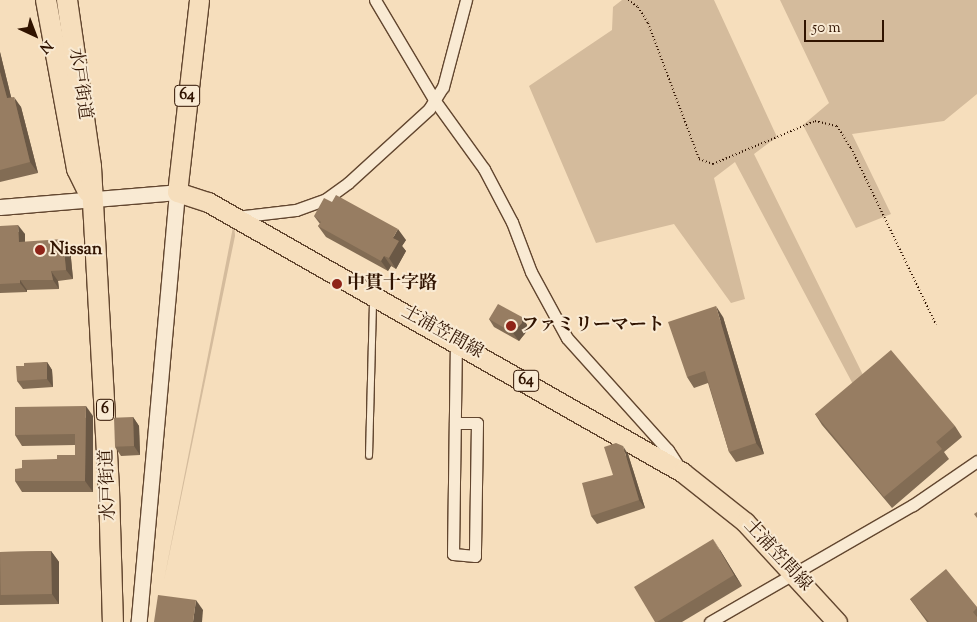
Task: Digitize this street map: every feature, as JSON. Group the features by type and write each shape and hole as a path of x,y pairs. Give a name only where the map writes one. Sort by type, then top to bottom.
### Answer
{"highway":[{"name":"水戸街道","path":"46,0 77,169 91,198"},
{"name":"水戸街道","path":"67,0 91,167 91,198 108,452 113,622"}],"main road":[{"name":"64","path":"177,192 199,0"},
{"name":"土浦笠間線","path":"177,192 208,202 456,341 682,472 730,508 794,573 837,622"}],"street":[{"path":"375,0 435,101 496,191 531,272 567,338 668,450 682,472"},
{"path":"234,217 296,210 326,199 348,183 435,101 448,68 466,0"},
{"path":"0,207 177,192 139,622"},
{"path":"455,423 477,423 475,556 452,554 456,341"},
{"path":"710,622 913,505 977,461"}],"lane":[{"path":"369,456 373,294"}],"path":[{"path":"628,0 638,7 648,23 699,159 713,164 815,121 837,126 851,148 936,325"}],"shaded area":[{"path":"622,0 714,0 777,137 754,154 866,381 856,390 735,162 714,178 745,299 731,303 674,224 596,243 529,86 612,30 613,7"},
{"path":"780,0 977,0 977,94 944,121 852,134 891,214 856,228 803,125 829,103"},
{"path":"234,222 235,236 164,580"}],"building":[{"path":"0,72 7,98 14,97 30,162 0,170"},
{"path":"336,195 398,229 393,238 399,241 389,258 384,256 381,261 318,226 321,222 314,216 324,198 332,202"},
{"path":"18,225 19,242 63,239 66,270 51,271 53,280 20,280 20,283 0,284 0,226"},
{"path":"498,304 522,317 522,323 513,333 489,319"},
{"path":"716,306 756,443 729,452 705,371 687,377 668,322"},
{"path":"891,350 955,426 936,442 942,449 884,497 815,414"},
{"path":"47,362 47,379 17,381 16,366 24,366 24,363"},
{"path":"86,406 85,481 15,481 15,469 22,468 22,460 57,459 57,455 75,455 75,434 15,435 15,407"},
{"path":"133,417 134,446 115,447 114,418"},
{"path":"616,443 623,446 639,500 591,516 582,483 613,475 604,447"},
{"path":"713,539 734,575 655,622 634,587"},
{"path":"51,551 52,594 1,595 0,552"},
{"path":"946,569 977,607 973,612 977,617 977,622 929,622 910,599"},
{"path":"158,595 196,600 193,622 154,622"}],"place":[{"name":"Nissan","path":"40,250"},
{"name":"中貫十字路","path":"337,284"},
{"name":"ファミリーマート","path":"511,326"}]}
